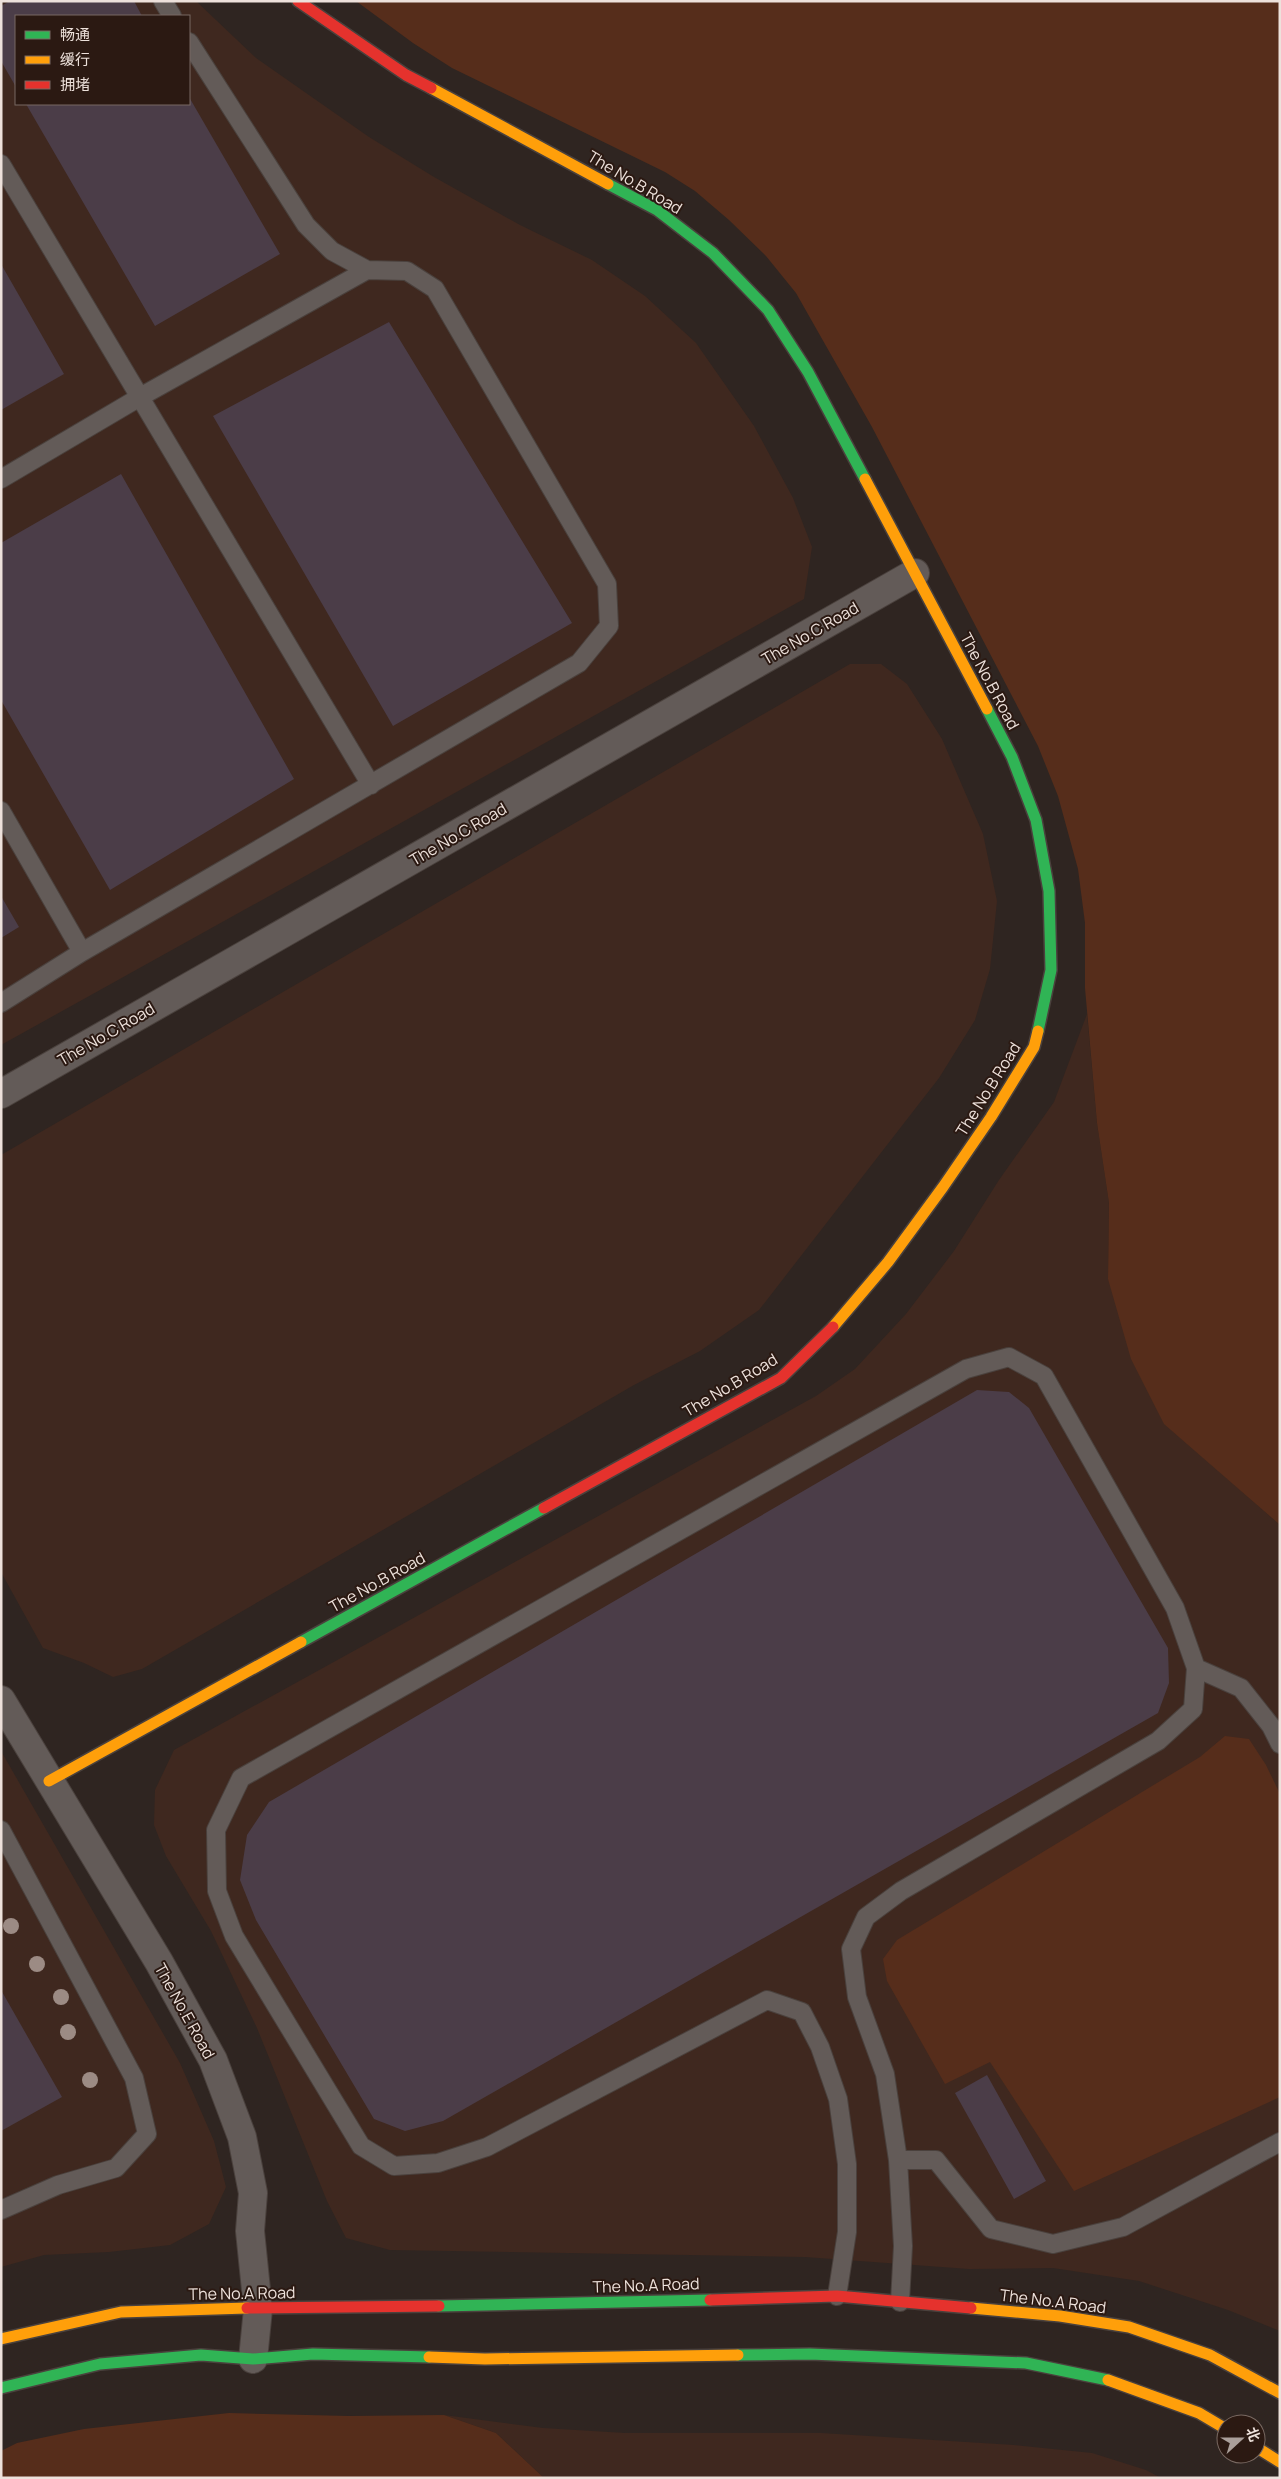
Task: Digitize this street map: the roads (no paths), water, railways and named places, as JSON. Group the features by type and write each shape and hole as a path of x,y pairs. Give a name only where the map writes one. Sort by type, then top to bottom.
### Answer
{"street":[{"name":"The No.B Road","path":"49,1781 781,1378 835,1325 888,1262 943,1188 991,1117 1034,1047 1051,970 1049,891 1036,820 1012,757 808,372 768,310 713,253 657,210 406,75 298,1"},
{"name":"The No.C Road","path":"1,1094 915,573"},
{"name":"The No.E Road","path":"1,1700 159,1962 213,2060 242,2137 253,2193 250,2231 258,2309 254,2358"},
{"name":"The No.A Road","path":"1,2339 20,2333 121,2312 366,2305 481,2306 837,2296 1060,2316 1129,2327 1210,2355 1280,2393"},
{"path":"1,2388 100,2364 201,2355 254,2358 313,2354 485,2359 810,2354 1026,2363 1117,2382 1200,2413 1216,2423"},
{"path":"1266,2453 1280,2462"}],"lane":[{"path":"162,1 171,15"},
{"path":"1,1003 82,952 579,663 609,626 607,584 435,288 407,271 367,270 332,251 306,225 190,44"},
{"path":"1,164 371,785"},
{"path":"1,479 140,397 367,270"},
{"path":"1,811 82,952"},
{"path":"837,2296 847,2232 847,2164 838,2099 820,2047 802,2012 767,2000 487,2147 438,2163 394,2166 361,2146 234,1936 217,1892 216,1830 241,1778 966,1369 1008,1357 1044,1376 1175,1608 1196,1668 1193,1709 1158,1741 901,1891 866,1917 851,1949 858,1998 885,2074 898,2160 903,2246 900,2302"},
{"path":"1196,1668 1241,1688 1271,1726 1280,1744"},
{"path":"1,1830 134,2078 147,2134 116,2168 58,2185 1,2210"},
{"path":"898,2160 936,2160 991,2229 1053,2244 1123,2227 1280,2142"}]}
